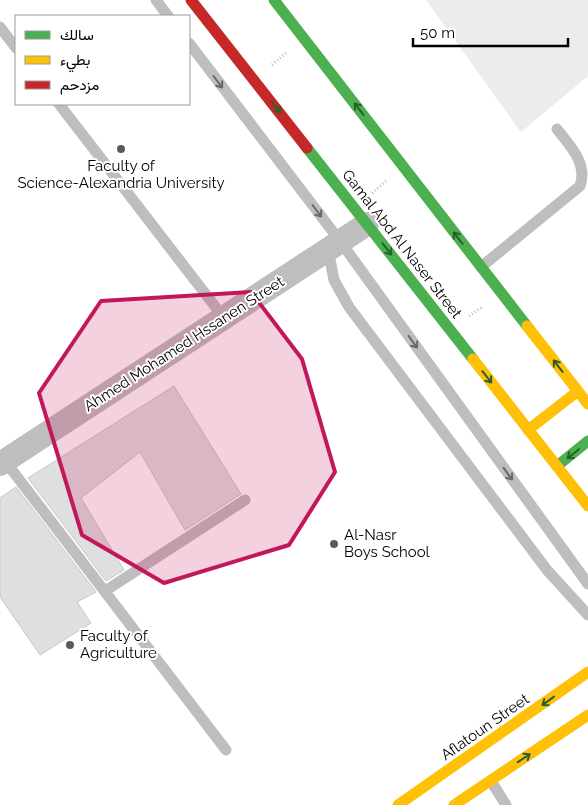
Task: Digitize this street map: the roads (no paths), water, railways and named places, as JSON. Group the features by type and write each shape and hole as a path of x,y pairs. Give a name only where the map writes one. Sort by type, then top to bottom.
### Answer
{"main road":[{"name":"Gamal Abd Al Naser Street","path":"191,0 588,506"},
{"path":"274,0 588,404"},
{"path":"528,430 578,391"},
{"path":"557,466 588,441"},
{"name":"Aflatoun Street","path":"403,804 493,750 588,672"},
{"path":"454,805 588,715"},
{"path":"493,750 508,769"}],"street":[{"name":"Ahmed Mohamed Hssanen Street","path":"2,462 334,245 361,216"}],"lane":[{"path":"156,0 167,15"},
{"path":"0,27 15,47"},
{"path":"190,44 334,245 588,584"},
{"path":"60,105 224,318"},
{"path":"481,267 580,186 584,176 583,165 557,129"},
{"path":"334,245 334,280 349,307 547,570 588,615"},
{"path":"578,391 588,384"},
{"path":"2,462 105,591 226,750"},
{"path":"105,591 245,500"},
{"path":"491,781 506,805"}],"place":[{"name":"Faculty of Science-Alexandria University","path":"121,149"},
{"name":"Al-Nasr Boys School","path":"334,544"},
{"name":"Faculty of Agriculture","path":"70,645"}]}
